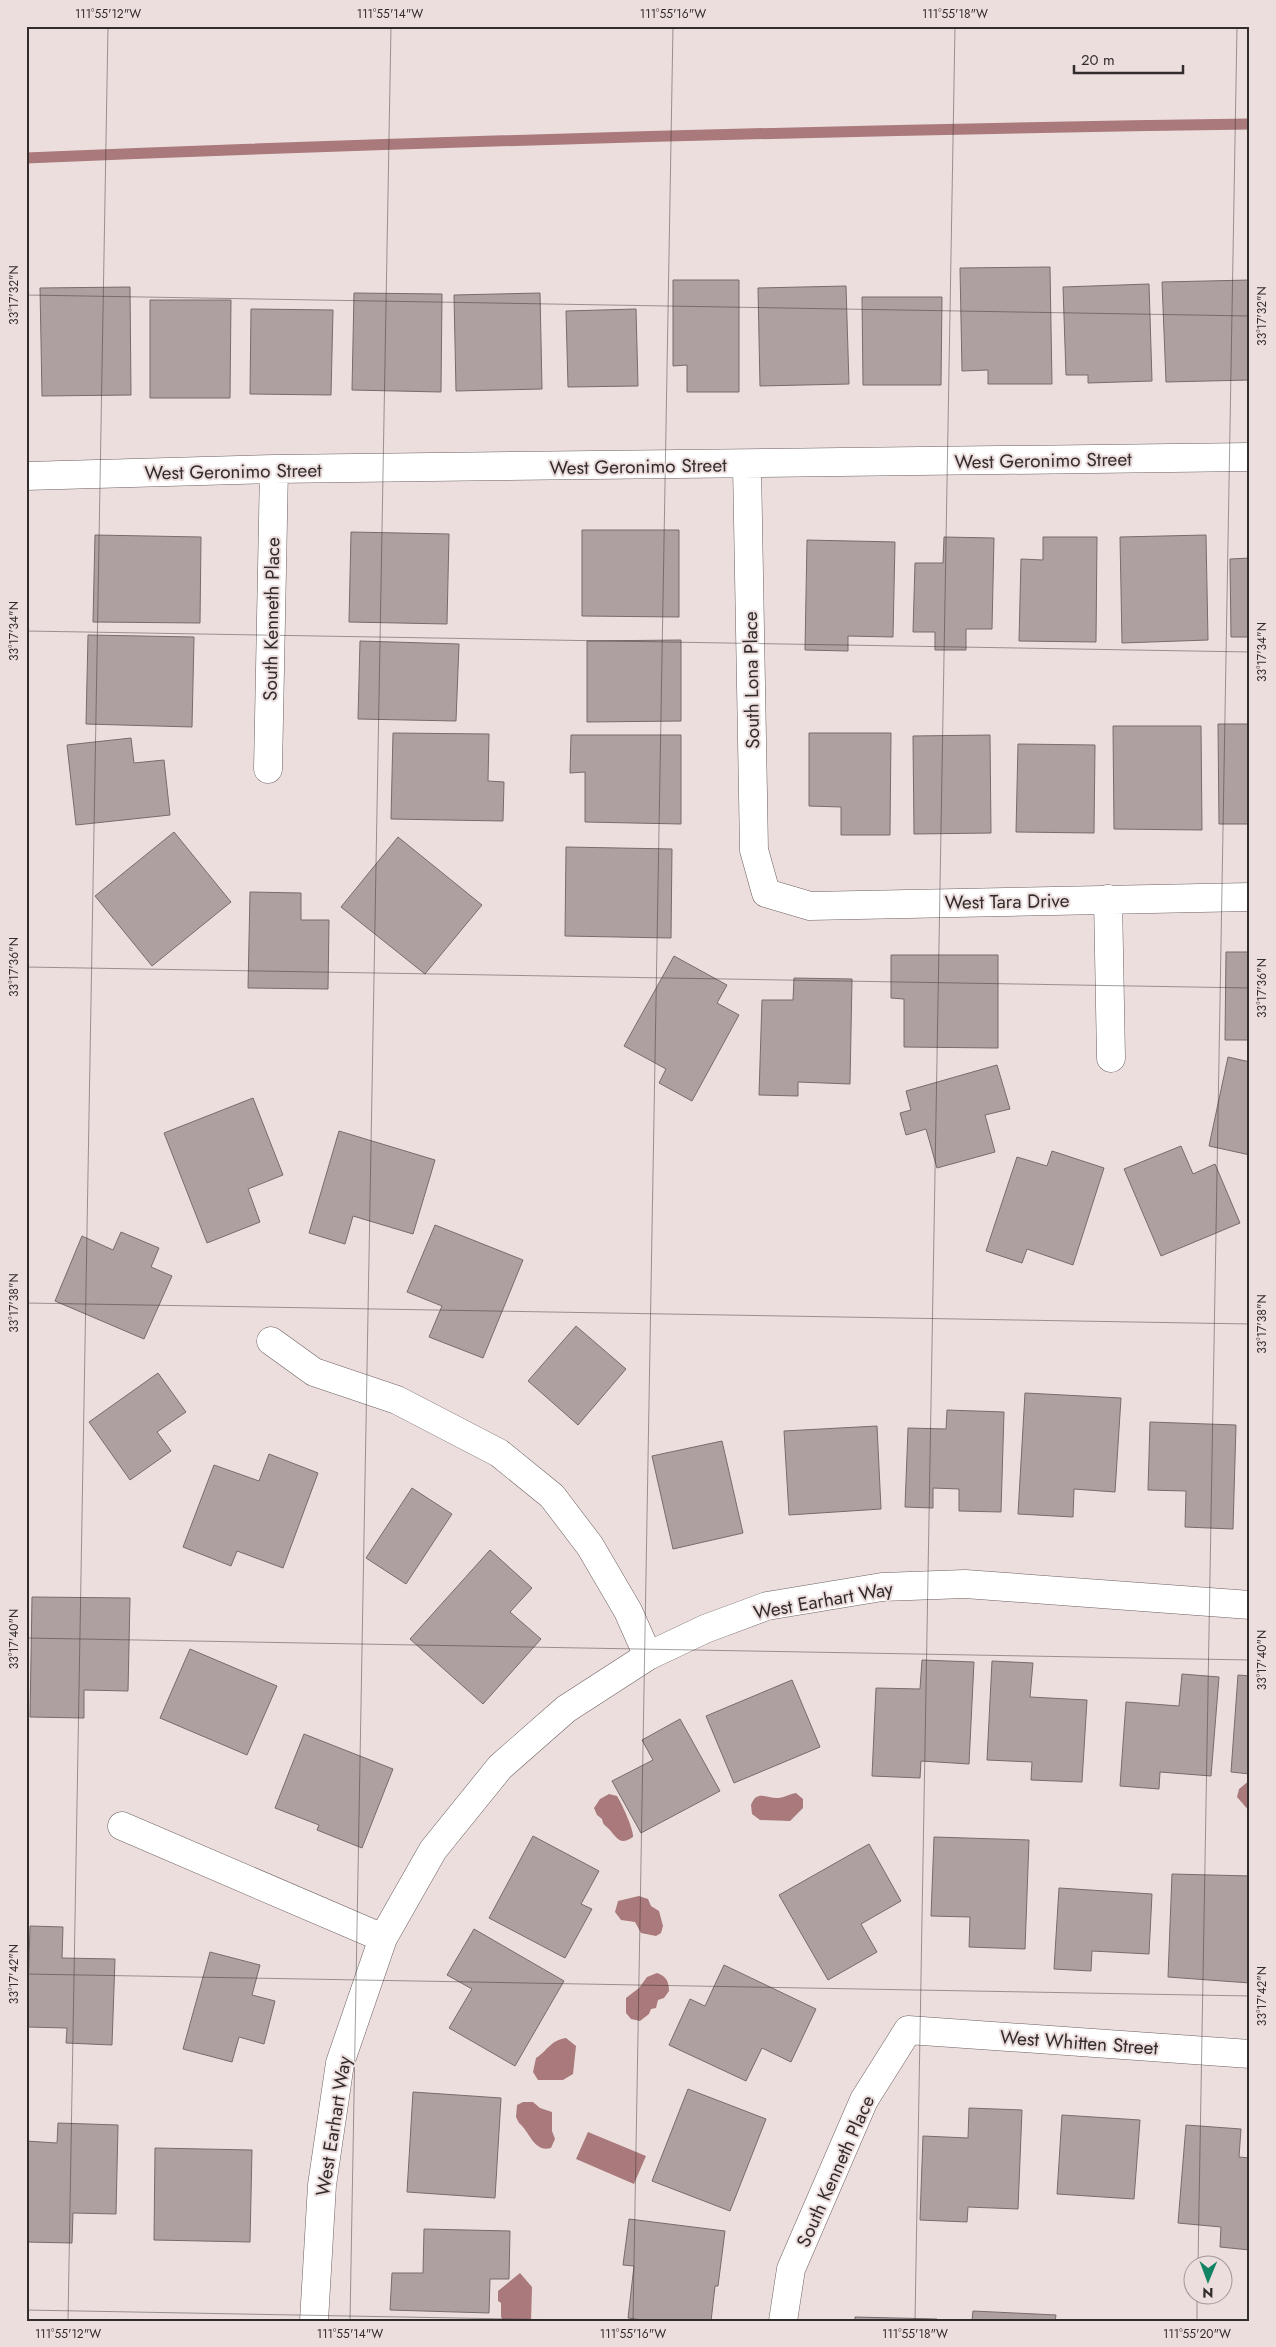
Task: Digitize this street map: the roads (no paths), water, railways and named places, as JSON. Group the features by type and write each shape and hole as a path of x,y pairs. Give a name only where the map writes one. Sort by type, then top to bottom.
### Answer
{"street":[{"name":"West Geronimo Street","path":"26,476 274,469 747,465 1250,457"},
{"name":"South Lona Place","path":"747,465 754,850 766,893"},
{"name":"South Kenneth Place","path":"268,768 274,469"},
{"name":"West Tara Drive","path":"766,893 810,906 1250,897"},
{"path":"1108,899 1111,1058"},
{"path":"271,1341 314,1372 397,1400 499,1453 552,1496 590,1546 628,1611 648,1656"},
{"name":"West Earhart Way","path":"314,2321 322,2185 340,2063 383,1938 432,1850 500,1767 566,1709 648,1656 705,1629 767,1606 882,1587 965,1584 1250,1605"},
{"path":"122,1826 383,1938"},
{"name":"South Kenneth Place","path":"783,2321 791,2269 864,2100 908,2030"},
{"name":"West Whitten Street","path":"908,2030 1250,2054"}],"waterway":[{"path":"26,158 638,137 1250,124"}]}
